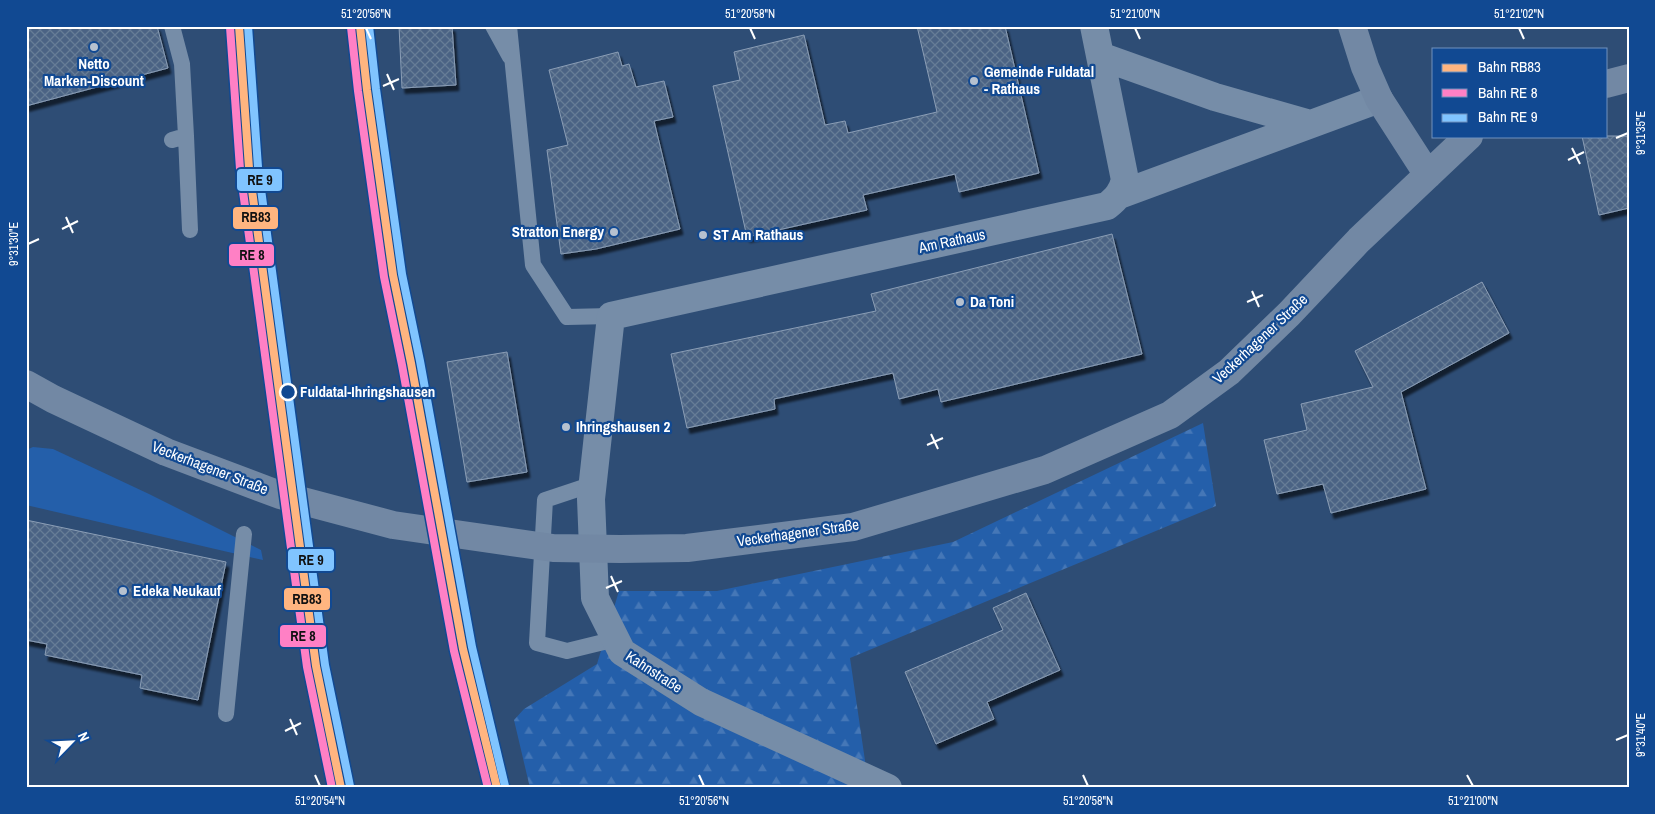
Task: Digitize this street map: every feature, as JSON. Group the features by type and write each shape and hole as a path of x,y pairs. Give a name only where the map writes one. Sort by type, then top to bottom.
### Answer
{"street":[{"path":"1094,26 1124,166 1125,180 1123,190 1119,195"},
{"path":"1352,26 1365,68 1379,99 1428,175"},
{"path":"1100,56 1215,97 1310,124"},
{"path":"1608,83 1629,78"},
{"name":"Am Rathaus","path":"612,316 1108,206 1119,195 1379,99"},
{"name":"Veckerhagener Straße","path":"26,384 53,399 166,452 280,495 393,525 553,548 620,549 687,548 853,527 1045,470 1170,415 1229,372 1289,314 1359,240 1468,138"},
{"name":"Kahnstraße","path":"612,316 591,499 595,598 622,652 701,702 888,788"}],"lane":[{"path":"172,26 182,64 179,138 190,230"},
{"path":"493,26 513,63"},
{"path":"509,26 533,265 567,317 612,316"},
{"path":"593,484 545,500 537,643 567,651 616,639"},
{"path":"226,714 244,534"}],"green space":[{"path":"1203,423 1216,506 850,658 869,788 530,788 514,720 524,709 597,664 619,591 717,591 953,542"},
{"path":"33,447 53,449 149,494 261,550 263,560 26,505 26,450"}],"building":[{"name":"Netto Marken-Discount","path":"26,26 157,26 168,68 26,106"},
{"path":"399,26 452,26 456,85 402,88"},
{"path":"917,26 1005,26 1039,173 959,192 955,174 863,195 867,210 747,237 713,86 740,80 734,52 804,35 825,125 845,121 848,133 937,112"},
{"path":"618,52 622,66 629,64 636,87 664,81 673,117 654,121 680,229 596,249 561,254 547,150 568,145 549,70"},
{"path":"1629,136 1629,208 1599,215 1582,138"},
{"path":"1112,234 1142,354 941,402 938,389 899,399 893,373 774,399 775,409 687,428 671,354 876,311 871,294"},
{"path":"1482,282 1509,333 1401,392 1426,489 1331,513 1323,484 1277,494 1264,440 1307,430 1301,404 1373,387 1355,351"},
{"path":"507,352 527,472 467,482 447,362"},
{"name":"Edeka Neukauf","path":"26,520 226,562 198,700 140,688 142,675 45,655 47,644 26,640"},
{"path":"1026,593 1060,670 987,702 994,719 936,744 905,672 1003,630 993,608"}],"rail line":[{"name":"RB83","path":"239,26 249,168 316,666 341,788"},
{"name":"RB83","path":"360,26 393,275 411,363 463,649 497,788"}],"transit line":[{"path":"248,26 258,167 325,665 350,786"},
{"path":"369,26 402,274 420,361 472,647 505,786"},
{"path":"230,27 240,169 307,667 332,788"},
{"path":"351,27 384,277 402,365 454,651 488,788"}],"place":[{"name":"Netto Marken-Discount","path":"94,47"},
{"name":"Gemeinde Fuldatal - Rathaus","path":"974,81"},
{"name":"Stratton Energy","path":"614,232"},
{"name":"ST Am Rathaus","path":"703,235"},
{"name":"Da Toni","path":"960,302"},
{"name":"Fuldatal-Ihringshausen","path":"288,392"},
{"name":"Ihringshausen 2","path":"566,427"},
{"name":"Edeka Neukauf","path":"123,591"}]}
